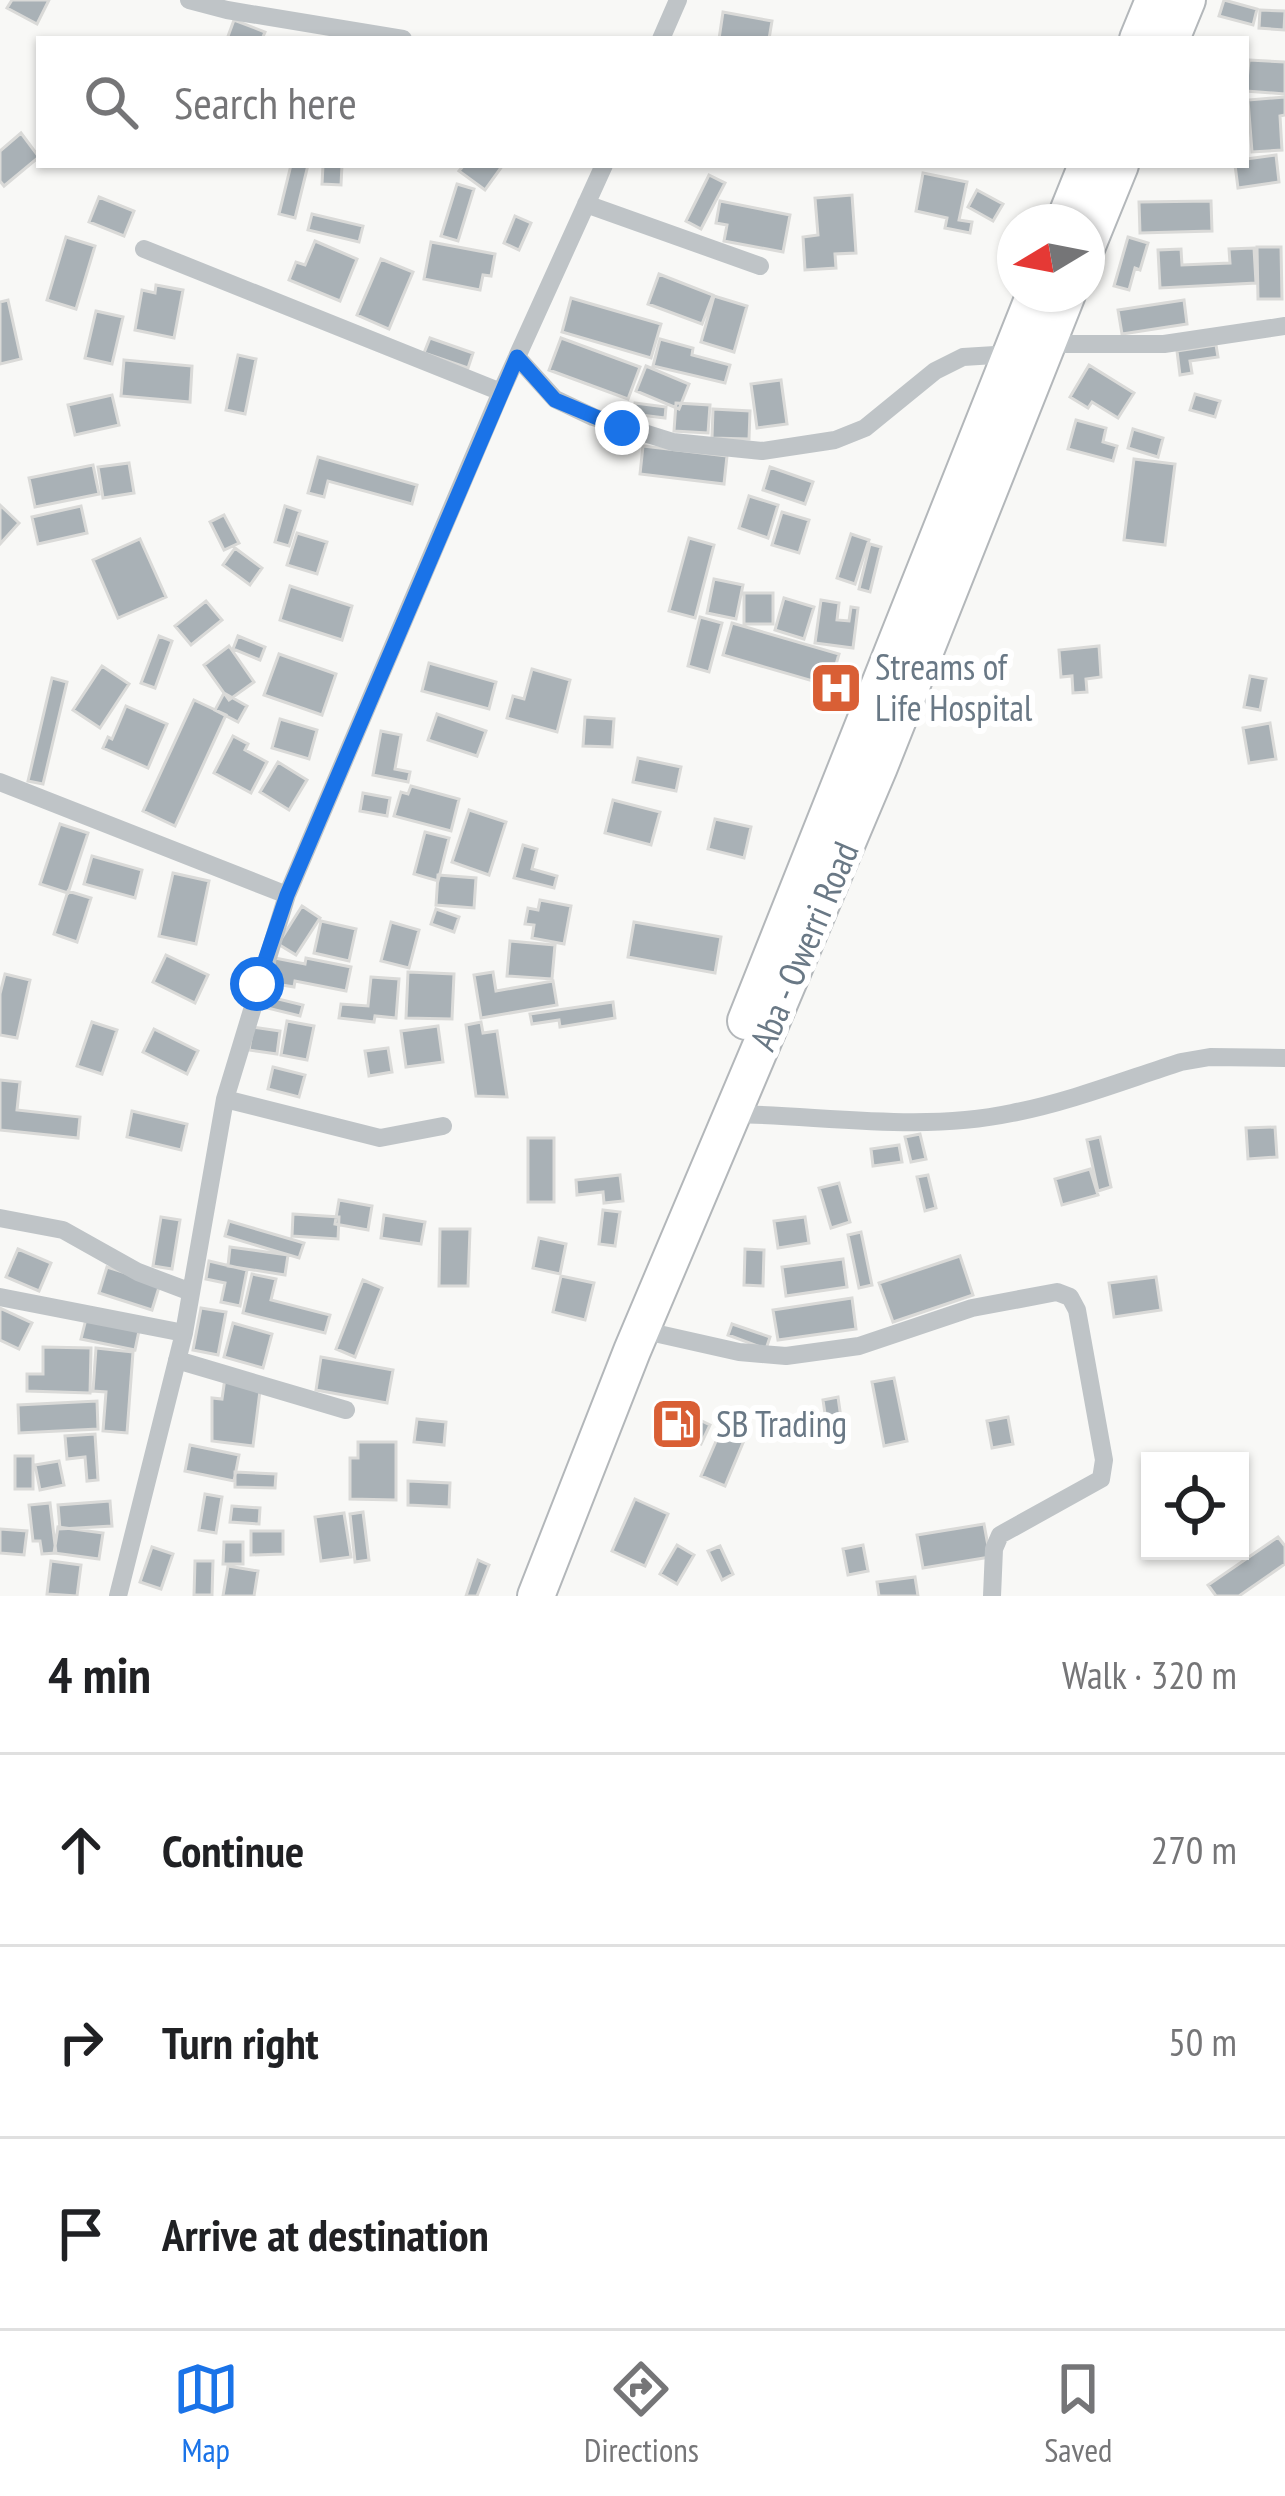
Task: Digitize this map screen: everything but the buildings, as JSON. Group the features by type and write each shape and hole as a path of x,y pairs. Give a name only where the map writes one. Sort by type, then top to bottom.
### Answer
{"highway":[{"path":"1139,36 1154,0"},
{"path":"1172,36 1187,0"},
{"path":"1071,204 1086,168"},
{"path":"1104,204 1119,168"},
{"name":"Aba - Owerri Road","path":"511,1596 789,917 1028,312"},
{"name":"Aba - Owerri Road","path":"536,1596 1060,312"}],"street":[{"path":"189,0 385,36"},
{"path":"662,36 679,0"},
{"path":"118,1596 184,1333 225,1099 287,895 501,392 603,168"},
{"path":"586,204 760,266"},
{"path":"144,249 501,392"},
{"path":"1047,344 1164,344 1285,326"},
{"path":"517,357 536,382 570,409 673,442 762,452 836,440 865,428 935,371 963,357 1011,354"},
{"path":"0,782 287,895"},
{"path":"735,1114 890,1123 1010,1114 1181,1062 1210,1057 1285,1058"},
{"path":"225,1099 380,1138 443,1126"},
{"path":"0,1218 63,1230 138,1272 191,1292"},
{"path":"641,1330 739,1352 786,1356 859,1346 972,1308 1058,1292 1070,1297 1077,1310 1104,1460 1101,1479 1000,1535 994,1549 992,1596"},
{"path":"0,1298 184,1333"},
{"path":"177,1360 346,1410"}],"place":[{"name":"Streams of Life Hospital","path":"836,688"},
{"name":"SB Trading","path":"677,1424"}],"route":[{"path":"257,984 287,895 517,357 555,400 622,428"}]}
